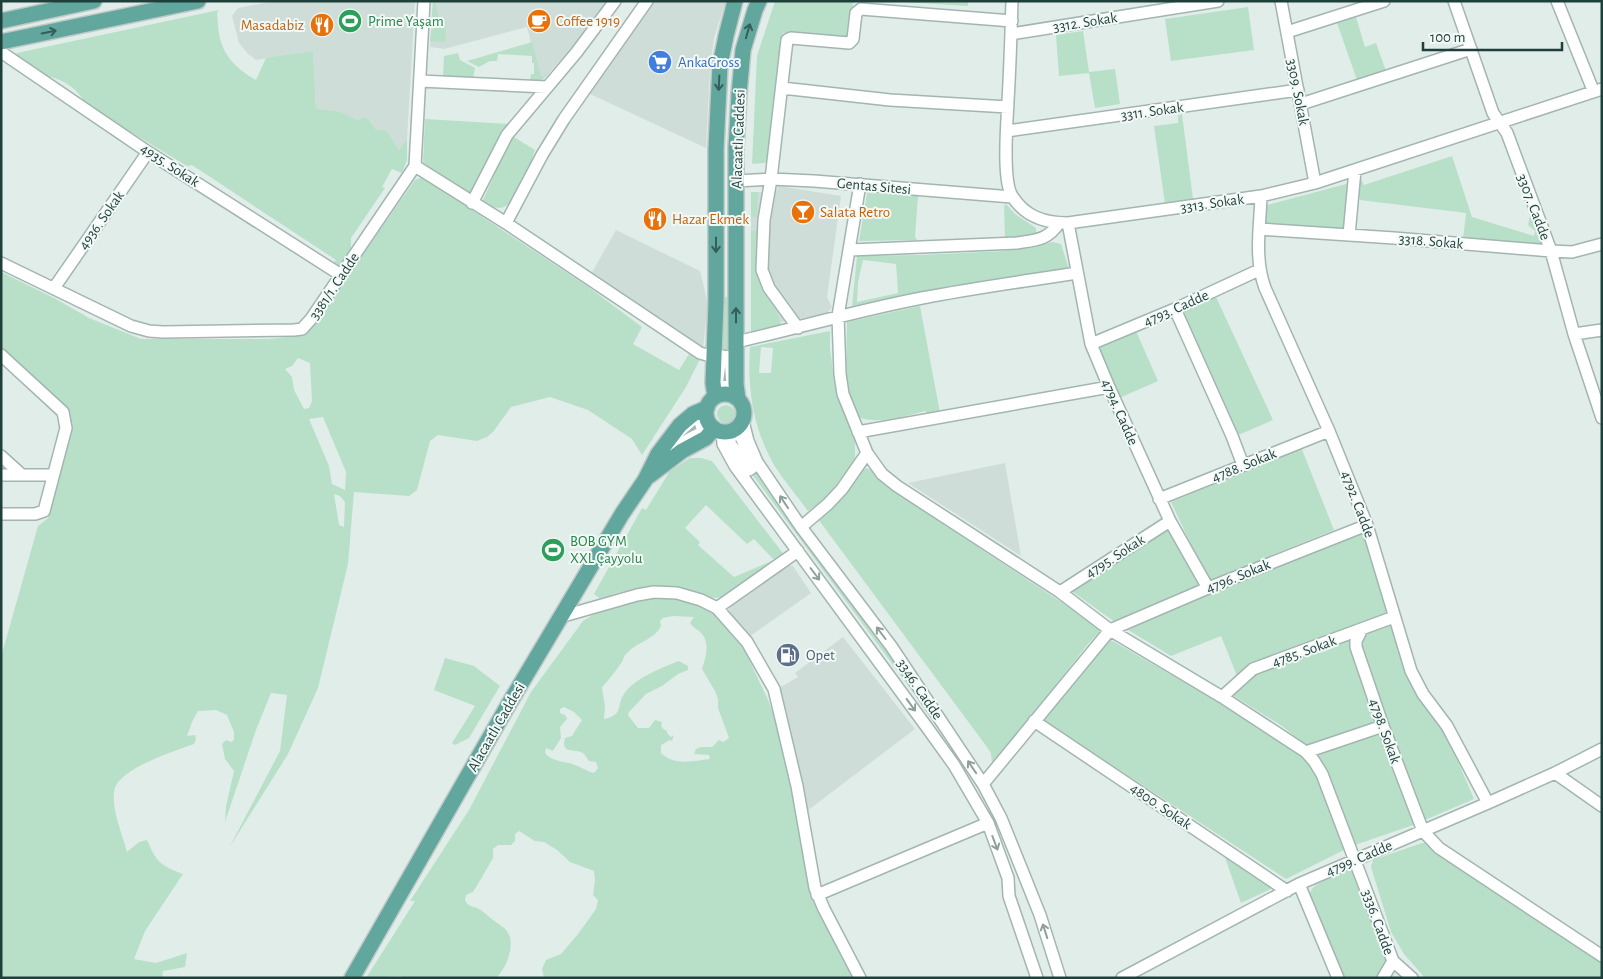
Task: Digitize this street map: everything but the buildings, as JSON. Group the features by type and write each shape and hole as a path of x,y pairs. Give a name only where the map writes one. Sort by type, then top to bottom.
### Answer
{"main road":[{"path":"1,21 94,1"},
{"path":"1,42 198,1"},
{"name":"Alacaatlı Caddesi","path":"352,978 510,702 622,514 645,480 658,454 668,438 680,425 709,402 714,357 716,302 716,149 720,66 736,1"},
{"name":"Alacaatlı Caddesi","path":"738,399 736,342 736,148 740,70 743,50 759,1"},
{"path":"726,394 738,399 744,408 742,422 732,431 721,433 707,418 709,402 726,394"},
{"name":"Alacaatlı Caddesi","path":"645,480 682,451 706,438 721,433"}],"street":[{"path":"424,1 415,166 506,223 700,353 714,357"},
{"path":"472,203 508,135 576,53 615,1"},
{"path":"506,223 542,155 564,119 647,1"},
{"path":"1012,1 1006,154 1009,189 1012,197"},
{"name":"3312. Sokak","path":"1011,34 1218,1"},
{"name":"3309. Sokak","path":"1281,1 1315,183"},
{"path":"1287,32 1384,1"},
{"name":"3307. Cadde","path":"1454,1 1493,113 1507,133 1551,251 1574,334 1602,418"},
{"path":"1557,1 1597,90"},
{"path":"798,328 769,288 762,270 764,220 771,179 788,38 849,43 852,39 858,9 1012,21"},
{"path":"1301,104 1471,49"},
{"name":"4935. Sokak","path":"1,52 148,152 341,275"},
{"path":"420,81 547,87"},
{"path":"782,88 890,100 1008,107"},
{"name":"3311. Sokak","path":"1007,132 1298,90"},
{"name":"3313. Sokak","path":"1012,197 1026,212 1041,220 1064,223 1261,196 1315,183 1597,90"},
{"name":"4936. Sokak","path":"54,288 148,152"},
{"name":"3381/1. Cadde","path":"1,263 131,326 149,331 294,330 302,328 307,324 415,166"},
{"path":"1349,235 1355,170"},
{"name":"Gentas Sitesi","path":"736,181 771,179 860,184 1012,197"},
{"path":"860,184 838,316 840,374 843,394 858,432 867,453 882,474 897,486 1060,592 1110,630 1222,697 1306,752 1382,726"},
{"name":"4792. Cadde","path":"1261,196 1258,256 1265,288 1329,431 1367,525 1411,671 1423,694 1447,726 1488,803"},
{"path":"850,250 1017,243 1044,238 1064,223"},
{"name":"4794. Cadde","path":"1064,223 1077,273 1091,344 1170,520 1208,588"},
{"name":"3318. Sokak","path":"1260,229 1572,252 1602,244"},
{"name":"4793. Cadde","path":"1091,344 1175,309 1260,270"},
{"path":"736,342 798,328 838,316 923,298 1077,273"},
{"path":"1175,309 1232,436 1243,465"},
{"path":"1574,334 1602,330"},
{"path":"1,356 63,412 66,428 44,511 35,514 1,514"},
{"path":"858,432 1109,387"},
{"path":"709,402 703,432 688,438 675,447 658,465 655,463 678,433 709,402"},
{"name":"3346. Cadde","path":"742,422 757,462 801,527 891,646 983,784 1001,818 1029,888 1060,978"},
{"name":"4788. Sokak","path":"1160,499 1329,431"},
{"name":"3346. Cadde","path":"721,433 723,444 729,456 943,750 988,823 1008,878 1009,896 1037,978"},
{"path":"801,527 842,489 867,453"},
{"path":"1,456 22,475"},
{"path":"1,475 53,475"},
{"name":"4795. Sokak","path":"1060,592 1170,520"},
{"name":"4796. Sokak","path":"1110,630 1208,588 1367,525"},
{"path":"717,608 798,551"},
{"path":"560,617 620,598 654,592 677,593 701,600 717,608 747,642 774,689 797,786 817,895 860,978"},
{"name":"4785. Sokak","path":"1222,697 1253,670 1394,617"},
{"name":"4798. Sokak","path":"1362,629 1356,641 1356,647 1382,726 1423,831"},
{"path":"983,784 1110,630"},
{"name":"4800. Sokak","path":"1034,721 1287,891"},
{"name":"4799. Cadde","path":"1122,978 1298,884 1488,803 1602,750"},
{"name":"3336. Cadde","path":"1306,752 1322,774 1393,961 1412,978"},
{"path":"1555,773 1602,806"},
{"path":"817,895 988,823"},
{"path":"1423,831 1439,848 1602,956"},
{"path":"1298,884 1338,978"},
{"path":"1383,978 1393,961"}],"shaded area":[{"path":"275,1 415,1 407,139 399,150 387,131 376,129 368,119 360,122 341,112 316,108 313,51 256,60 248,54 239,43 232,16 238,8"},
{"path":"433,1 610,1 586,33 541,81 527,27 444,49 430,47"},
{"path":"654,1 726,1 714,38 710,70 706,148 590,94"},
{"path":"779,186 841,196 827,297 832,307 826,314 781,322 780,329 751,335 751,192 775,193"},
{"path":"616,230 700,271 708,304 703,348 590,276"},
{"path":"1005,463 1021,556 908,483"},
{"path":"783,565 793,566 811,593 749,637 730,617 729,607"},
{"path":"843,637 915,729 807,811 779,688 798,677 795,673"}],"green space":[{"path":"433,1 435,1 440,22 446,21 445,42 430,41 431,30 434,30 435,24 431,24"},
{"path":"775,1 856,1 853,4 848,41 783,33 768,157 765,163 752,164 757,56"},
{"path":"968,1 968,6 902,2"},
{"path":"1248,7 1254,50 1171,61 1165,19"},
{"path":"219,10 217,13 218,27 223,48 230,59 245,73 256,80 266,58 313,51 316,108 341,112 359,121 362,117 368,119 376,129 387,131 399,150 407,139 407,160 402,173 392,169 382,187 385,188 351,238 351,251 343,268 334,262 336,260 192,165 187,166 86,105 79,94 70,86 54,78 47,76 45,78 15,57 17,53"},
{"path":"1356,17 1365,47 1376,43 1386,71 1357,80 1337,23"},
{"path":"1083,31 1089,72 1115,69 1120,104 1095,108 1089,73 1059,76 1056,35"},
{"path":"532,42 541,76 543,77 549,73 541,81 530,81 531,74 534,74 532,56 498,54 497,61 490,61 479,67 467,61"},
{"path":"458,53 460,60 475,68 473,78 443,77 444,56"},
{"path":"1182,114 1193,199 1165,204 1154,126 1178,123 1178,115"},
{"path":"425,119 509,124 492,151 479,186 471,193 464,194 426,169 423,162"},
{"path":"512,136 535,150 523,184 513,200 507,206 493,207 482,202"},
{"path":"1452,156 1472,217 1534,236 1535,231 1528,225 1530,215 1543,241 1540,247 1463,239 1466,213 1360,200 1357,178 1360,177 1364,185"},
{"path":"425,179 587,286 642,327 633,344 679,370 689,354 700,359 686,387 642,455 632,439 588,410 550,397 511,407 493,432 477,441 438,435 430,441 417,490 409,496 354,492 348,564 318,688 288,754 229,848 280,751 287,695 271,693 256,730 225,822 226,806 234,771 225,759 222,744 226,740 231,742 234,740 234,732 227,715 216,710 198,711 187,736 195,735 194,744 161,756 135,769 117,784 114,792 116,814 127,852 139,842 147,840 160,862 183,874 145,931 134,959 156,963 187,953 185,967 163,971 162,978 1,978 1,657 38,526 48,518 60,475 59,467 71,428 69,410 1,351 1,272 56,299 89,318 141,339 269,339 306,335 415,180","holes":["298,358 310,363 312,401 309,408 304,409 294,390 292,377 285,369 292,366","323,417 346,472 345,490 332,484 329,466 309,419","334,494 340,496 345,502 344,527 339,525"]},
{"path":"1350,183 1344,230 1273,226 1265,222 1267,205"},
{"path":"751,192 758,192 757,217 751,217"},
{"path":"867,193 918,196 915,237 917,240 859,241"},
{"path":"1006,204 1015,214 1036,228 1036,233 1032,236 1005,238 1004,206"},
{"path":"751,231 757,231 756,264 758,277 779,315 780,329 751,335"},
{"path":"1053,242 1061,244 1069,269 852,306 857,256 1004,251","holes":["863,260 896,264 898,293 857,302 858,282"]},
{"path":"725,297 730,297 730,357 721,356"},
{"path":"1216,297 1273,420 1236,436 1182,312"},
{"path":"920,306 940,413 930,415 925,411 883,420 858,417 849,391 846,369 847,322"},
{"path":"830,331 830,348 835,387 855,442 855,460 826,498 808,511 774,465 761,437 756,422 751,393 750,347","holes":["761,347 773,348 771,373 759,373"]},
{"path":"1136,331 1158,381 1117,399 1104,365 1101,346"},
{"path":"726,405 732,408 735,414 732,420 726,423 720,420 717,414 720,408"},
{"path":"1301,447 1334,530 1208,581 1171,502"},
{"path":"690,458 712,461 785,556 725,597 712,598 686,589 664,587 642,588 599,598 594,594 642,508 646,510 670,471","holes":["706,505 747,544 754,539 774,560 734,577 698,545 700,542 685,528"]},
{"path":"753,467 913,684 910,688 749,470"},
{"path":"866,468 874,471 902,497 1102,629 1087,645 1004,752 992,762 991,753 984,743 818,519 841,498 860,472"},
{"path":"1169,529 1202,586 1115,622 1073,592 1079,584"},
{"path":"1365,532 1391,615 1237,676 1221,636 1171,656 1125,628 1327,543"},
{"path":"651,598 680,598 705,606 718,617 745,651 769,702 777,725 795,790 814,894 856,978 563,978 563,976 561,978 544,978 542,969 546,960 561,954 596,909 598,900 593,895 594,871 570,862 557,850 544,842 535,841 519,831 515,834 515,841 511,845 498,845 493,849 493,858 473,892 466,895 465,900 469,905 477,908 508,932 511,945 510,951 503,969 496,978 408,978 400,976 366,978 415,901 410,901 469,810 531,692 583,621 610,607 630,601","holes":["673,616 694,617 690,623 705,639 706,654 702,669 715,691 718,699 718,708 729,738 723,742 719,740 712,747 696,749 694,754 709,755 710,759 684,762 666,757 661,753 661,745 670,740 672,741 674,735 671,737 663,729 662,722 655,720 649,728 638,728 628,715 646,694 688,670 688,666 679,661 649,674 635,683 624,694 617,712 604,719 605,707 602,687 618,668 625,655 655,634 661,626 660,621 663,618","564,707 574,712 582,720 572,736 565,738 565,747 581,752 589,761 596,762 598,768 594,773 575,765 555,760 545,753 546,748 553,751 561,738 560,727 567,719 565,715 560,713 560,709"]},
{"path":"1393,621 1432,713 1450,743 1474,799 1425,820 1359,649 1365,631"},
{"path":"1355,634 1377,722 1375,726 1310,749 1282,726 1231,694 1254,674"},
{"path":"1111,640 1280,738 1298,752 1311,766 1324,789 1340,827 1346,849 1286,879 1043,720 1103,645"},
{"path":"445,658 474,666 500,686 469,738 455,745 452,743 475,706 434,690"},
{"path":"1381,729 1416,824 1355,845 1320,761 1312,752"},
{"path":"1422,843 1428,843 1438,852 1602,962 1602,978 1425,978 1404,954 1391,932 1371,867 1373,860"},
{"path":"1223,852 1275,887 1241,903"},
{"path":"1347,869 1351,870 1355,876 1388,957 1387,963 1378,978 1343,978 1309,895 1316,885"}],"place":[{"name":"Prime Yaşam","path":"350,21"},
{"name":"Coffee 1919","path":"539,21"},
{"name":"Masadabiz","path":"322,25"},
{"name":"AnkaGross","path":"660,62"},
{"name":"Salata Retro","path":"803,212"},
{"name":"Hazar Ekmek","path":"655,219"},
{"name":"BOB GYM XXL Çayyolu","path":"553,550"},
{"name":"Opet","path":"788,655"}]}
